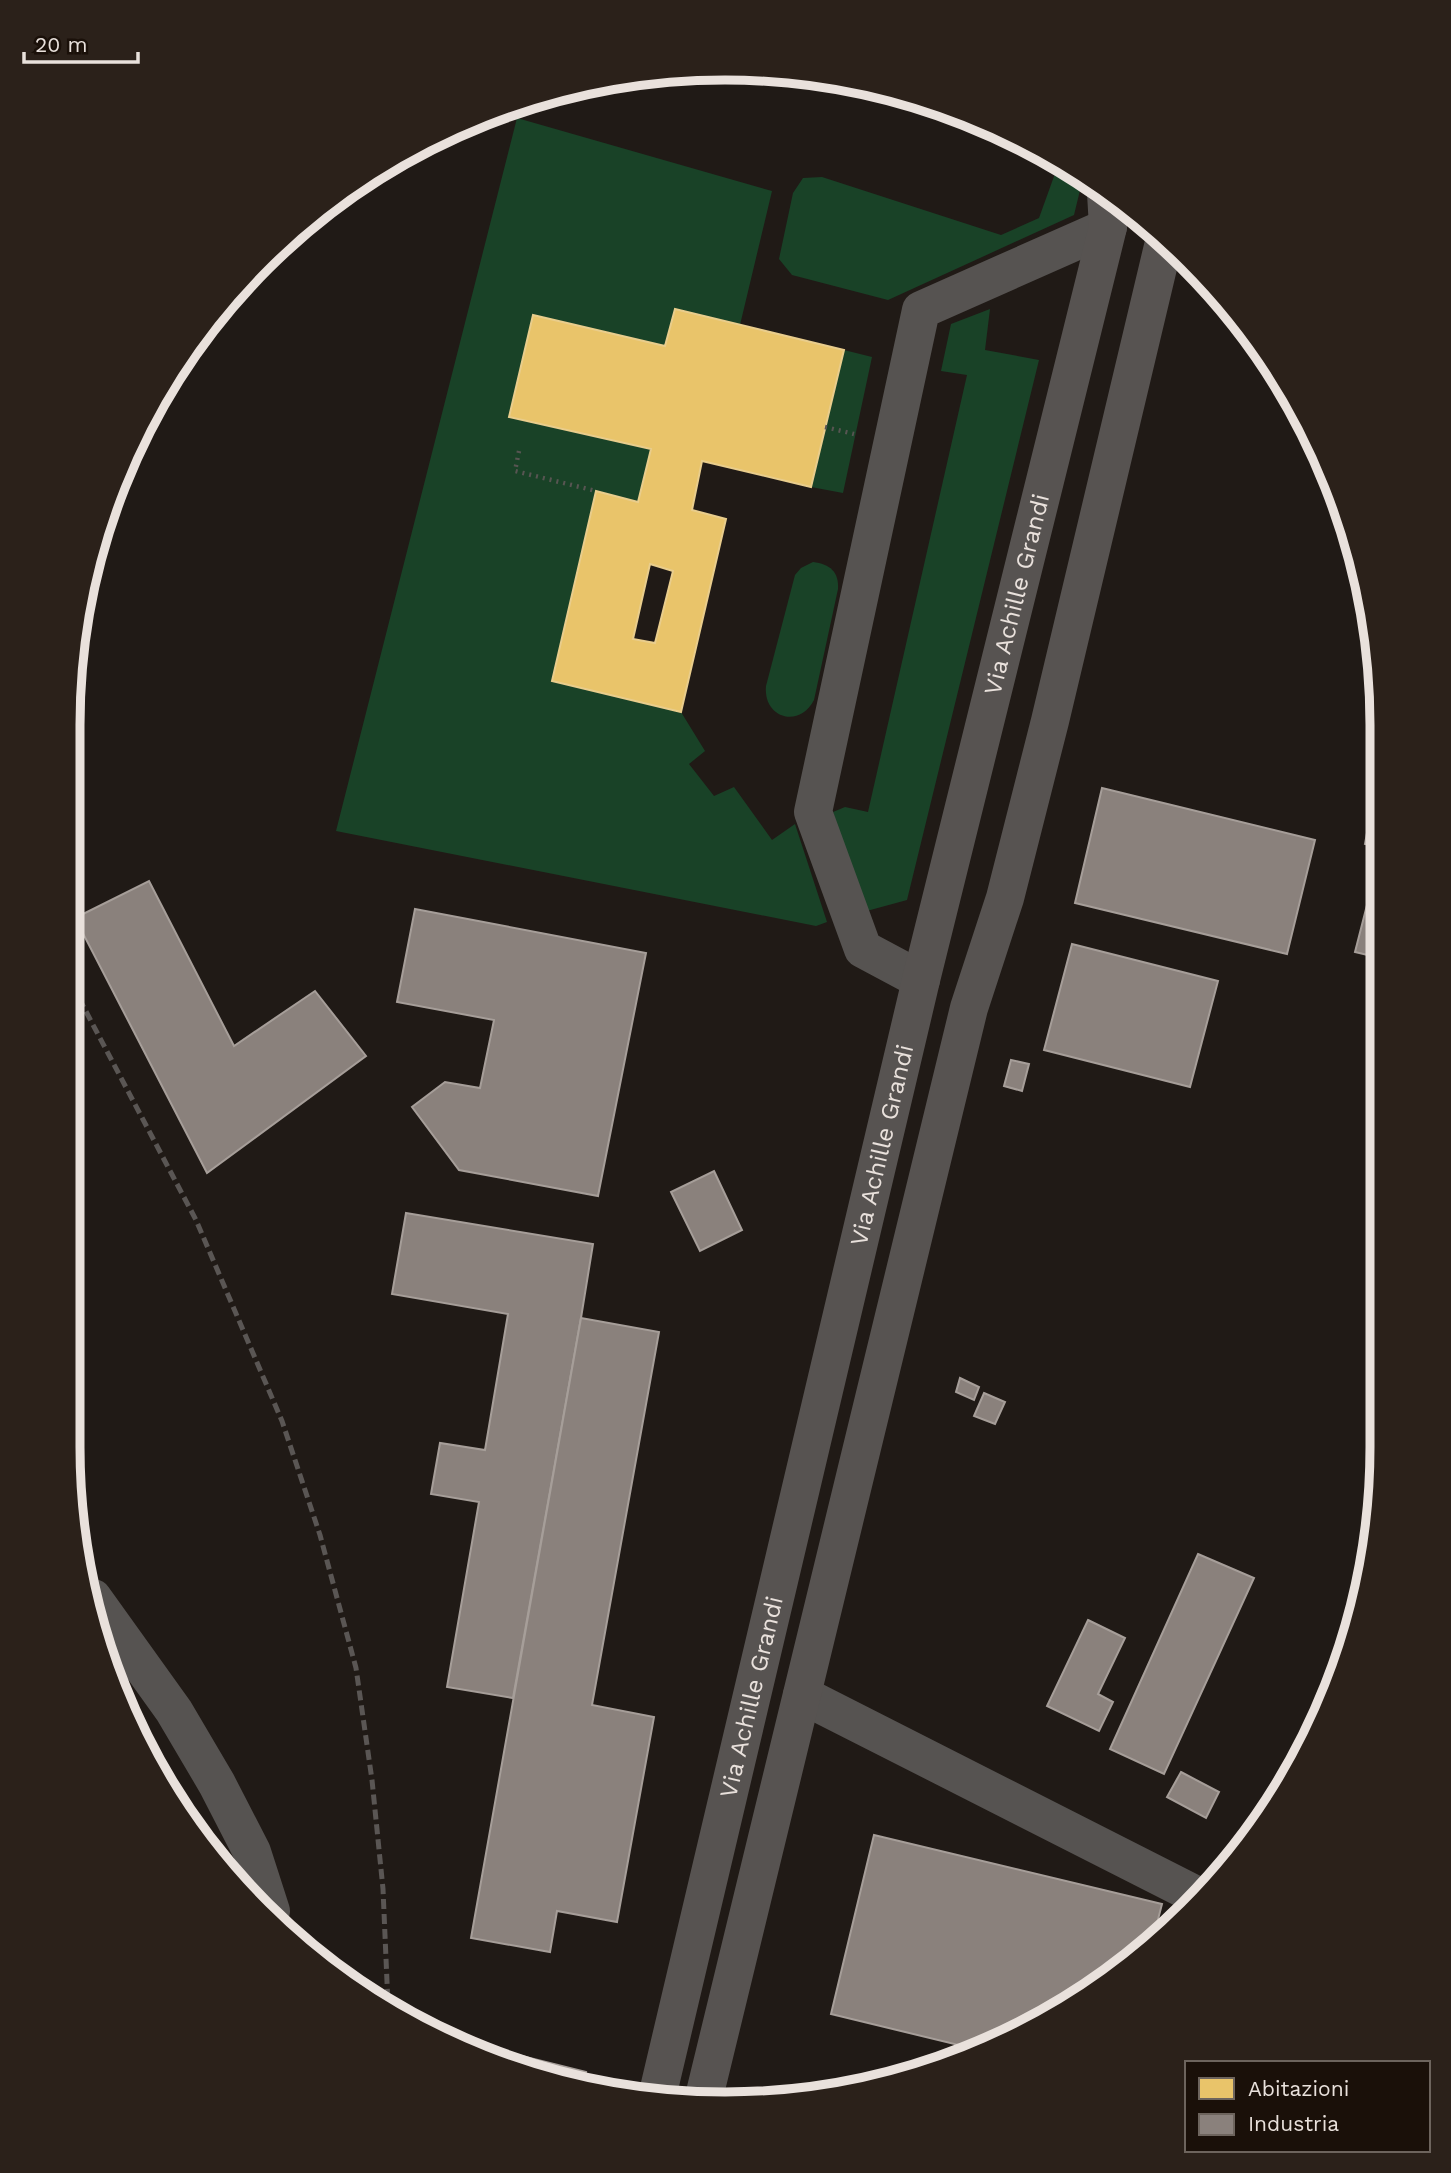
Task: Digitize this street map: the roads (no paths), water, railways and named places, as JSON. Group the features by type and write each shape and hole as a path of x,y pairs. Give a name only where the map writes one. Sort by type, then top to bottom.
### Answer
{"main road":[{"name":"Via Achille Grandi","path":"659,2089 922,980 1119,215"},
{"name":"Via Achille Grandi","path":"969,1007 991,865 1114,359 1119,215"},
{"name":"Via Achille Grandi","path":"706,2092 969,1007 1005,898 1162,251"}],"street":[{"path":"922,980 863,949 813,812 921,310 1118,214"},
{"path":"116,1654 174,1710 253,1852 269,1904"},
{"path":"802,1695 1192,1893"}],"railway":[{"path":"80,1000 196,1220 282,1421 320,1535 356,1668 372,1780 383,1889 388,1997"}]}
